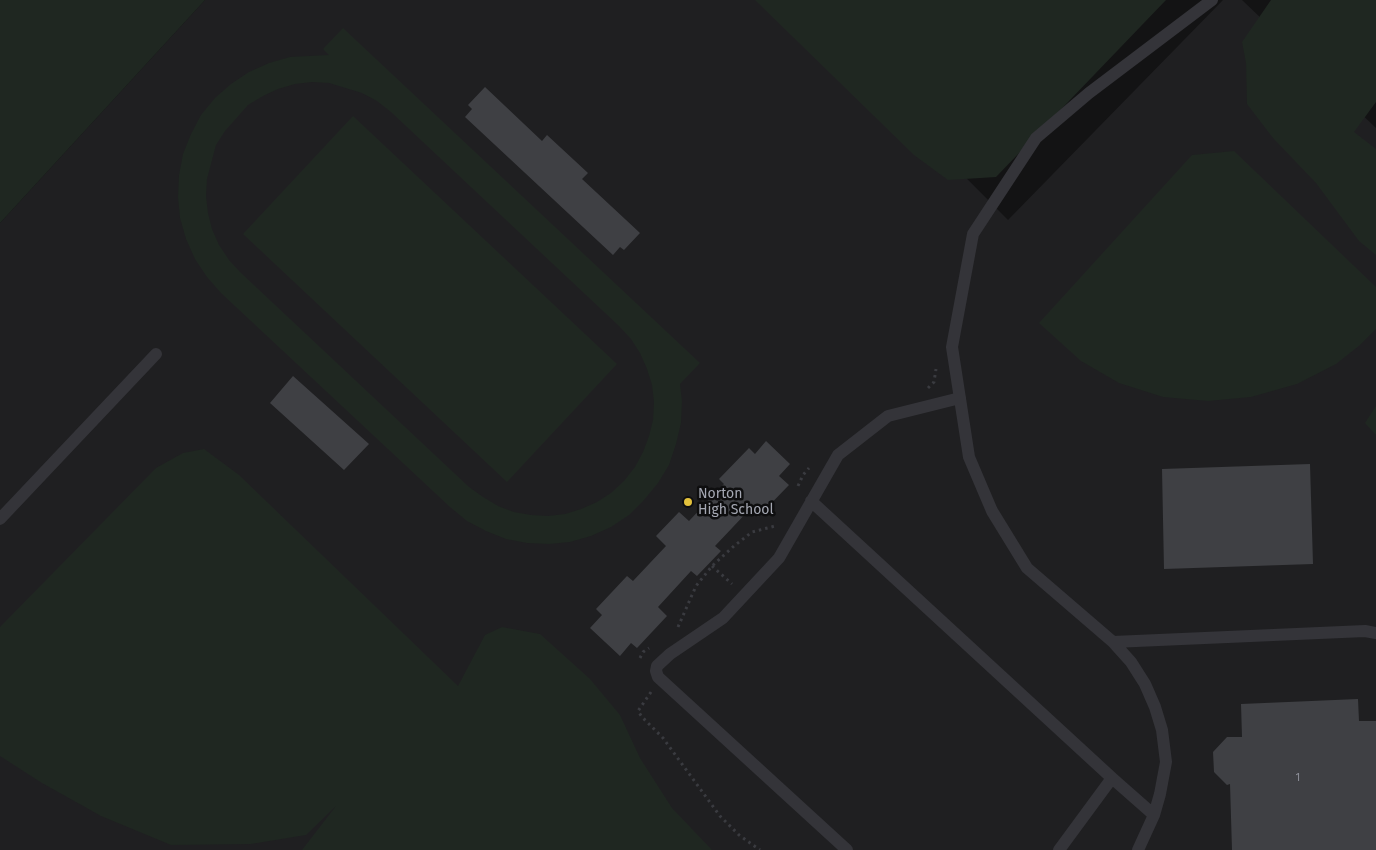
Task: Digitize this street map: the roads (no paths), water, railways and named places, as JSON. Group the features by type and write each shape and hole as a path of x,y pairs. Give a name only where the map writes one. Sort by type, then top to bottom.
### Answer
{"lane":[{"path":"1138,850 1154,815 1166,762 1162,730 1155,707 1145,684 1131,662 1113,642 1027,568 992,511 969,457 952,347 974,234 1036,138 1089,93 1212,0"},
{"path":"0,519 156,354"},
{"path":"846,850 658,677 657,666 670,654 723,618 779,558 838,455 888,416 960,398"},
{"path":"811,501 1154,815"},
{"path":"1113,642 1365,631 1376,633"},
{"path":"1059,850 1112,778"}],"place":[{"name":"Norton High School","path":"688,502"}]}
